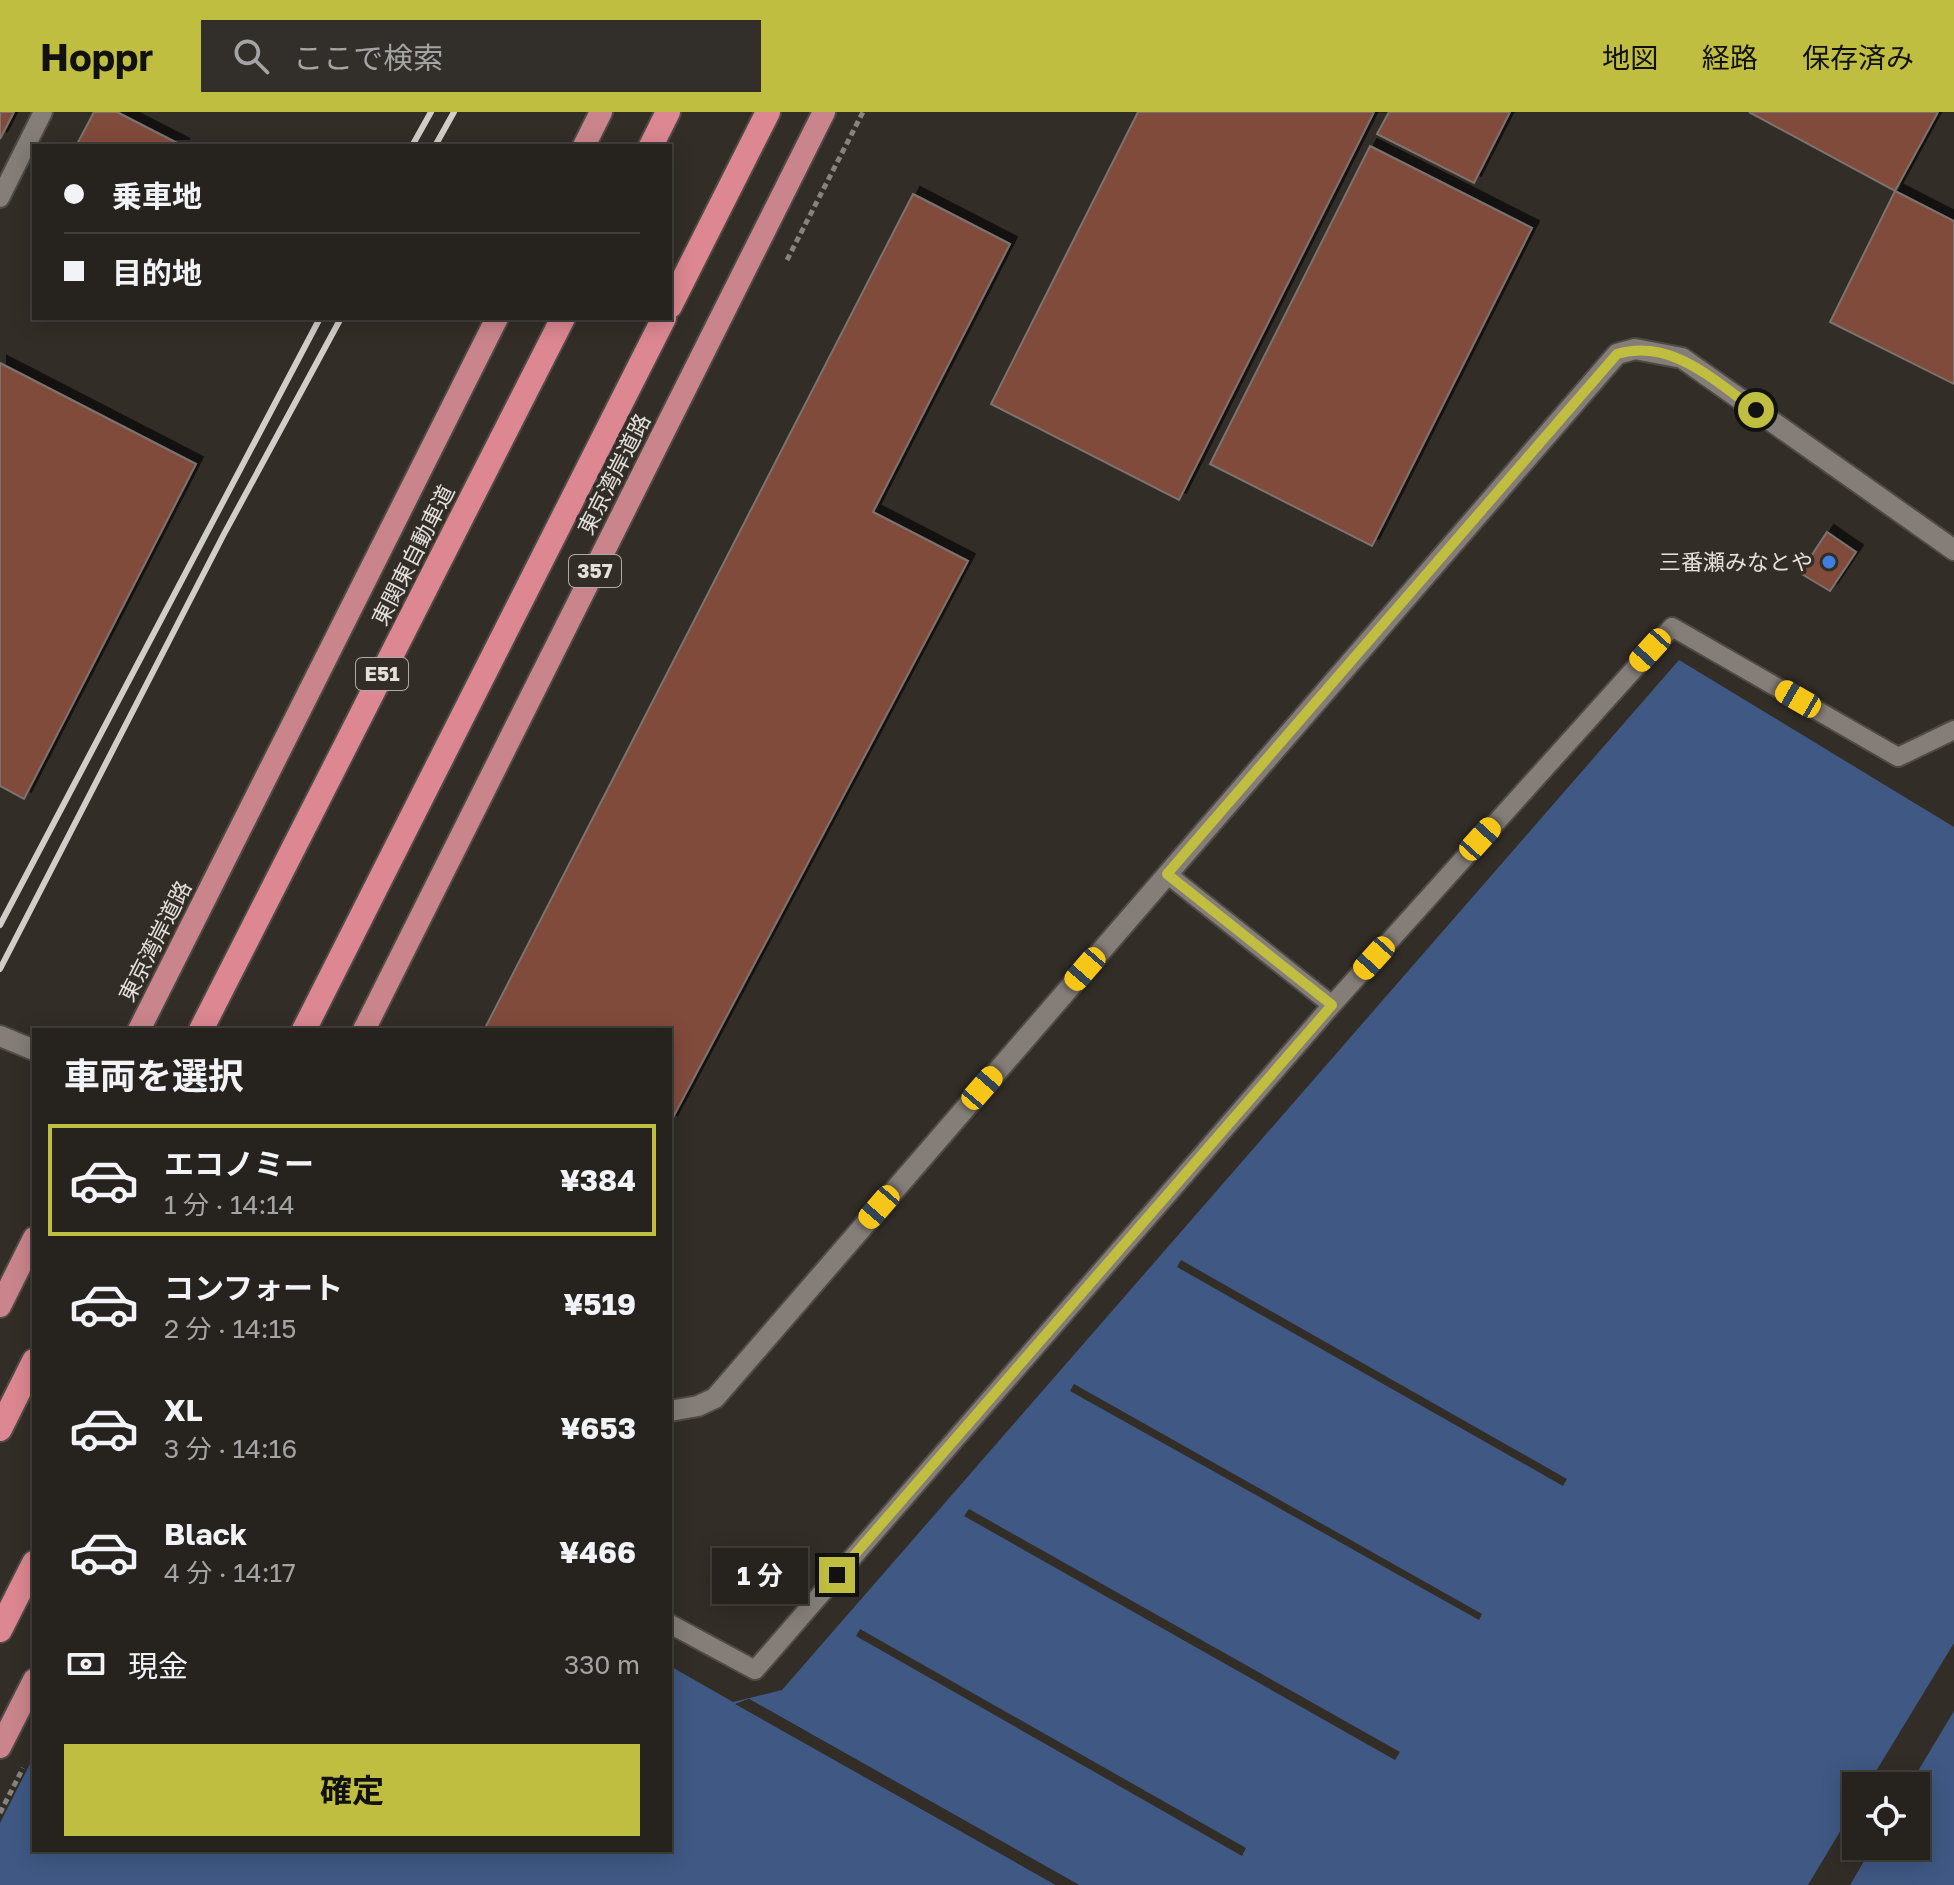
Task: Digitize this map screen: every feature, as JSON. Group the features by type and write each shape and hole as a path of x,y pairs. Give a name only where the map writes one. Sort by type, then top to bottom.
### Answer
{"highway":[{"path":"585,144 601,112"},
{"path":"652,144 668,112"},
{"path":"672,302 768,112"},
{"name":"東京湾岸道路","path":"365,1028 824,112"},
{"name":"東京湾岸道路","path":"140,1028 496,320"},
{"name":"東関東自動車道","path":"202,1028 562,320"},
{"path":"305,1028 663,320"},
{"path":"0,1306 32,1242"},
{"path":"0,1429 32,1365"},
{"path":"0,1630 32,1567"},
{"path":"0,1747 32,1684"}],"street":[{"path":"672,1411 698,1406 715,1398 1617,354 1635,349 1682,358 1954,550"},
{"path":"0,1036 32,1049"}],"lane":[{"path":"0,198 43,112"},
{"path":"672,1625 755,1670 1332,1005 1672,627 1898,757 1954,730"},
{"path":"1167,874 1332,1005"}],"path":[{"path":"0,1813 27,1759"}],"water":[{"path":"1679,660 1954,827 1954,1643 1876,1772 1842,1772 1842,1828 1808,1885 1079,1885 749,1699 736,1704 1056,1885 0,1885 0,1281 32,1300 32,1852 672,1852 672,1667 733,1702 782,1690"},
{"path":"1954,1711 1954,1885 1850,1885 1865,1860 1930,1860 1930,1772 1917,1772"}],"pier":[{"path":"1181,1260 1567,1479 1563,1486 1177,1267"},
{"path":"0,1277 32,1295 32,1760 0,1823"},
{"path":"1074,1384 1482,1614 1479,1620 1070,1391"},
{"path":"969,1509 1400,1752 1395,1760 964,1516"},
{"path":"860,1629 1246,1848 1242,1856 856,1636"},
{"path":"749,1699 1079,1885 1071,1885 745,1705 1060,1885 1056,1885 735,1704"}],"building":[{"path":"0,112 14,112 0,139"},
{"path":"94,112 117,112 179,144 77,144"},
{"path":"1138,112 1374,112 1179,500 991,404"},
{"path":"1389,112 1510,112 1474,183 1377,134"},
{"path":"1749,112 1938,112 1895,191"},
{"path":"1370,146 1532,228 1372,546 1210,464"},
{"path":"1895,191 1954,221 1954,384 1830,322"},
{"path":"913,194 1010,244 873,512 968,561 672,1119 672,1028 485,1028"},
{"path":"0,363 196,464 24,799 0,786"},
{"path":"1827,532 1856,552 1830,591 1800,573"}],"railway":[{"path":"413,144 431,112"},
{"path":"436,144 454,112"},
{"path":"0,925 319,320"},
{"path":"0,969 224,534 340,320"}],"place":[{"name":"三番瀬みなとや","path":"1829,562"}],"route":[{"path":"837,1575 1332,1005 1167,874 1617,354 1635,349 1682,358 1756,410"}]}
